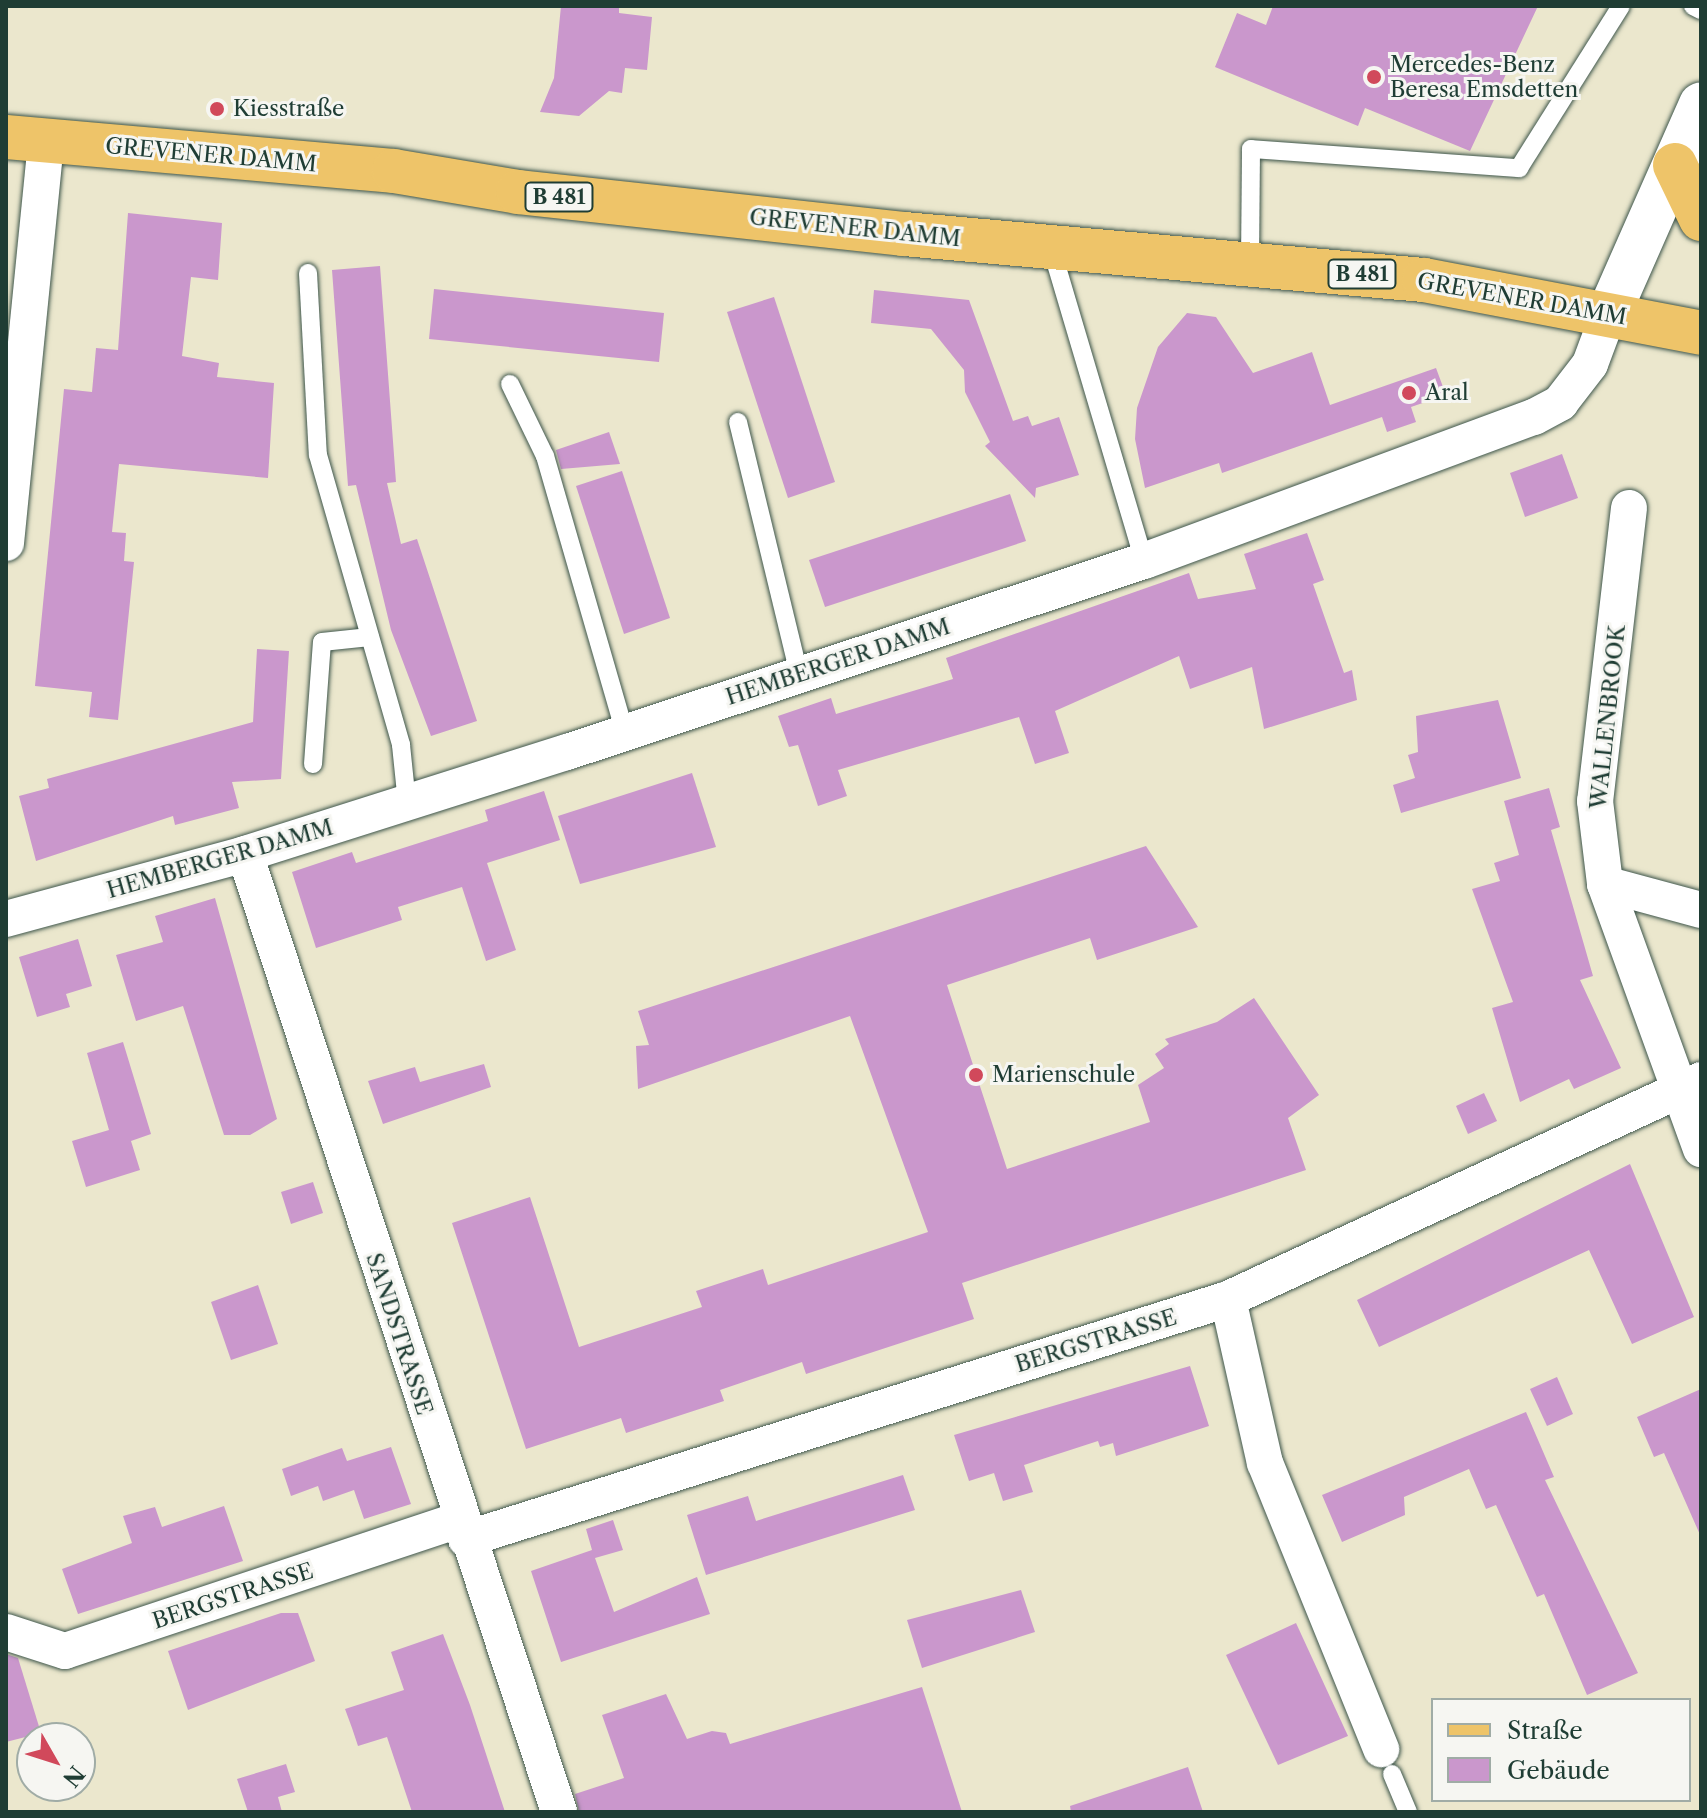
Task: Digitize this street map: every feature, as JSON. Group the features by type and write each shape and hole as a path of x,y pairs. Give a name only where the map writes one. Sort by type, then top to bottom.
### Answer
{"main road":[{"name":"GREVENER DAMM","path":"26,138 394,171 518,192 1051,247 1424,280 1701,333"},
{"path":"1675,165 1701,219"}],"street":[{"path":"1609,313 1701,104"},
{"path":"6,543 26,138"},
{"name":"HEMBERGER DAMM","path":"8,912 245,854 625,733 1144,561 1560,403 1590,364 1609,313"},
{"name":"WALLENBROOK","path":"1629,508 1595,801 1605,884 1688,1086 1701,1149"},
{"name":"SANDSTRASSE","path":"245,854 463,1529 559,1812"},
{"path":"1605,884 1701,910"},
{"name":"BERGSTRASSE","path":"6,1632 65,1651 1228,1299 1688,1086"},
{"path":"1228,1299 1265,1463 1387,1761"}],"lane":[{"path":"1250,264 1251,149 1519,168 1621,6"},
{"path":"1693,6 1701,10"},
{"path":"1051,247 1144,561"},
{"path":"308,273 318,455 401,745 407,803"},
{"path":"510,384 545,456 625,733"},
{"path":"738,422 799,675"},
{"path":"313,764 322,642 370,637"},
{"path":"1387,1761 1408,1812"}],"building":[{"path":"561,6 619,6 619,13 652,17 647,70 625,68 622,93 609,91 579,116 540,112 554,78"},
{"name":"Mercedes-Benz Beresa Emsdetten","path":"1273,6 1538,6 1470,151 1365,108 1358,126 1215,67 1237,13 1266,25"},
{"path":"128,213 222,223 218,280 191,277 182,356 219,363 217,377 274,383 268,478 119,464 112,532 126,533 124,561 134,562 118,720 89,717 92,692 35,686 64,389 92,392 96,348 118,350"},
{"path":"380,266 396,482 387,483 401,544 417,539 477,721 431,736 391,630 356,485 348,486 332,270"},
{"path":"434,289 664,313 659,362 429,339"},
{"path":"874,290 969,300 1013,421 1028,416 1032,426 1059,417 1079,475 1036,488 1035,498 985,446 990,442 965,392 964,370 931,329 871,323"},
{"path":"774,297 835,482 788,498 727,312"},
{"path":"1187,313 1216,317 1253,373 1312,352 1330,405 1436,368 1446,395 1411,407 1416,422 1387,432 1382,417 1222,473 1219,463 1145,488 1135,439 1137,408 1158,347"},
{"path":"609,432 620,464 561,469 556,450"},
{"path":"1562,454 1578,498 1525,517 1510,473"},
{"path":"622,471 670,618 624,634 576,486"},
{"path":"1010,494 1026,541 825,607 809,560"},
{"path":"1307,533 1324,580 1313,584 1344,673 1352,670 1357,700 1264,729 1252,667 1190,689 1179,656 1055,711 1069,753 1035,764 1019,717 838,770 847,796 818,806 798,745 789,747 778,716 831,698 836,714 953,679 946,658 1189,573 1198,599 1256,589 1244,554"},
{"path":"257,649 289,651 281,779 232,782 239,808 175,825 173,816 36,861 19,796 49,788 47,779 253,722"},
{"path":"1498,700 1521,778 1401,813 1393,785 1415,778 1408,755 1418,752 1416,716"},
{"path":"692,773 716,847 580,884 558,816"},
{"path":"1549,788 1560,827 1551,830 1593,976 1580,980 1621,1068 1574,1089 1569,1079 1520,1102 1492,1008 1513,1002 1472,889 1500,881 1494,863 1519,855 1504,801"},
{"path":"544,791 560,840 487,863 516,950 486,961 462,887 398,907 402,920 316,948 292,872 352,852 356,863 488,821 485,810"},
{"path":"1146,846 1198,927 1097,960 1090,938 947,985 1007,1169 1150,1122 1138,1085 1164,1068 1155,1054 1169,1044 1165,1039 1217,1022 1254,998 1319,1095 1288,1118 1306,1170 962,1283 974,1319 806,1374 802,1362 720,1390 724,1401 626,1433 621,1418 526,1449 452,1223 530,1197 579,1347 702,1307 696,1291 763,1269 768,1285 928,1232 850,1016 638,1089 636,1046 649,1045 638,1011"},
{"path":"215,898 277,1119 250,1135 224,1135 183,1006 136,1021 116,955 163,942 155,916"},
{"path":"78,939 92,986 66,994 70,1007 37,1017 19,957"},
{"path":"123,1042 151,1134 131,1141 140,1170 86,1187 72,1141 109,1130 87,1053"},
{"path":"484,1064 491,1087 383,1124 368,1081 415,1067 420,1082"},
{"path":"1484,1093 1497,1121 1468,1134 1456,1106"},
{"path":"1630,1164 1694,1317 1632,1344 1589,1250 1379,1347 1357,1300"},
{"path":"313,1182 323,1213 291,1224 281,1192"},
{"path":"258,1285 278,1344 231,1360 211,1302"},
{"path":"1190,1366 1209,1426 1116,1456 1113,1443 1100,1447 1098,1441 1024,1465 1033,1492 1003,1501 994,1473 969,1481 954,1435"},
{"path":"1557,1377 1573,1414 1547,1426 1530,1389"},
{"path":"1701,1389 1701,1537 1664,1453 1654,1457 1637,1417"},
{"path":"1526,1412 1554,1477 1545,1480 1638,1673 1587,1695 1544,1594 1537,1597 1496,1505 1486,1509 1469,1469 1404,1497 1405,1515 1342,1542 1322,1495"},
{"path":"391,1447 411,1504 364,1519 354,1490 323,1501 318,1486 291,1496 282,1469 342,1448 347,1461"},
{"path":"903,1475 915,1510 706,1575 687,1515 748,1496 756,1521"},
{"path":"224,1506 243,1561 78,1614 62,1569 132,1543 123,1516 155,1507 162,1527"},
{"path":"613,1520 623,1550 595,1558 614,1612 697,1577 710,1614 561,1662 531,1571 592,1550 586,1529"},
{"path":"1021,1590 1035,1632 922,1668 907,1620"},
{"path":"281,1613 298,1613 315,1661 188,1710 168,1651"},
{"path":"1296,1623 1348,1736 1278,1765 1226,1655"},
{"path":"443,1634 505,1812 412,1812 387,1737 358,1746 345,1709 404,1690 391,1652"},
{"path":"6,1654 18,1658 38,1722 16,1722 16,1739 6,1742"},
{"path":"922,1687 962,1812 579,1812 575,1794 624,1778 602,1715 666,1694 687,1739 712,1731 726,1733 730,1744"},
{"path":"286,1764 295,1792 278,1797 282,1812 248,1812 237,1779"},
{"path":"1188,1767 1203,1812 1071,1812 1070,1806"}],"place":[{"name":"Mercedes-Benz Beresa Emsdetten","path":"1374,77"},
{"name":"Kiesstraße","path":"217,109"},
{"name":"Aral","path":"1409,393"},
{"name":"Marienschule","path":"976,1075"}]}
